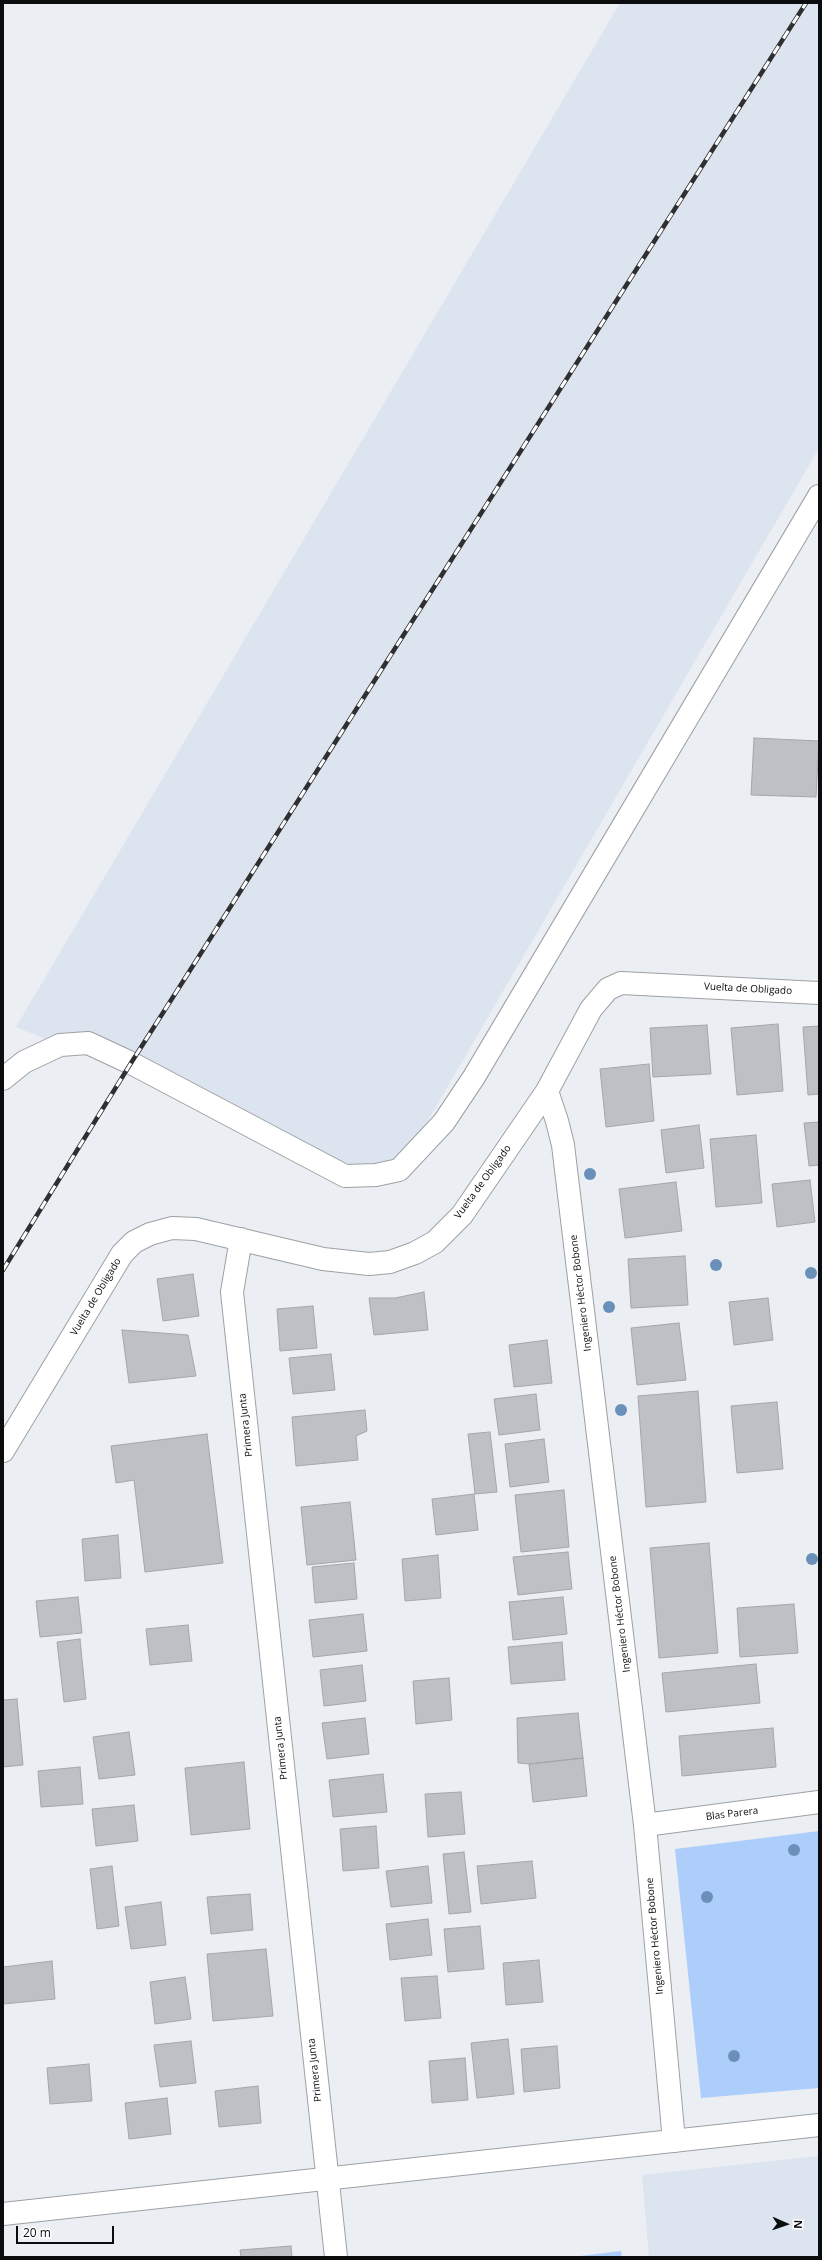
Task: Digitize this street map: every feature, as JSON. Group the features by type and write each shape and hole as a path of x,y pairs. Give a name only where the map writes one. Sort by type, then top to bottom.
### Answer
{"street":[{"path":"3,1079 24,1062 60,1045 88,1043 131,1062 345,1176 376,1175 400,1170 444,1122 474,1077 819,496"},
{"name":"Vuelta de Obligado","path":"3,1451 122,1254 134,1242 150,1234 172,1228 196,1229 323,1259 369,1264 390,1262 415,1253 435,1242 462,1215 547,1091 591,1009 608,989 621,983 819,992"},
{"name":"Ingeniero Héctor Bobone","path":"547,1091 558,1121 563,1145 645,1825 674,2141"},
{"name":"Primera Junta","path":"241,1239 232,1292 336,2257"},
{"name":"Blas Parera","path":"645,1825 819,1802"},
{"path":"3,2214 327,2177 819,2125"}],"shaded area":[{"path":"620,3 819,3 819,448 399,1170 376,1175 16,1027"},
{"path":"819,1831 819,2088 701,2098 675,1849"},
{"path":"819,2156 819,2257 649,2257 642,2175"},
{"path":"621,2251 622,2257 572,2257"}],"building":[{"path":"754,738 819,741 816,797 751,795"},
{"path":"778,1024 783,1091 737,1095 731,1028"},
{"path":"707,1025 711,1074 653,1077 650,1028"},
{"path":"819,1026 819,1094 808,1095 803,1027"},
{"path":"649,1064 654,1121 606,1127 600,1069"},
{"path":"819,1122 819,1165 809,1166 804,1123"},
{"path":"699,1125 704,1168 666,1173 661,1130"},
{"path":"756,1135 762,1203 716,1207 710,1139"},
{"path":"810,1180 815,1222 777,1227 772,1184"},
{"path":"676,1182 682,1231 625,1238 619,1189"},
{"path":"685,1256 688,1305 631,1308 628,1259"},
{"path":"193,1274 199,1316 163,1321 157,1279"},
{"path":"424,1292 428,1330 374,1335 369,1298 395,1298"},
{"path":"768,1298 773,1340 734,1345 729,1302"},
{"path":"313,1306 317,1348 280,1351 277,1309"},
{"path":"679,1323 686,1380 637,1385 631,1328"},
{"path":"122,1330 188,1335 196,1376 129,1383"},
{"path":"547,1340 552,1383 514,1387 509,1345"},
{"path":"331,1354 335,1390 293,1394 289,1358"},
{"path":"698,1391 706,1502 646,1507 638,1396"},
{"path":"536,1394 540,1430 499,1435 494,1399"},
{"path":"777,1402 783,1469 737,1473 731,1406"},
{"path":"365,1410 367,1431 356,1436 358,1460 296,1466 292,1417"},
{"path":"490,1432 497,1492 475,1494 468,1434"},
{"path":"207,1434 223,1563 145,1572 134,1480 116,1483 111,1446"},
{"path":"544,1439 549,1482 510,1487 505,1444"},
{"path":"564,1490 569,1547 521,1552 515,1495"},
{"path":"474,1494 478,1530 436,1535 432,1499"},
{"path":"350,1502 356,1560 307,1565 301,1507"},
{"path":"118,1535 121,1578 85,1581 82,1539"},
{"path":"709,1543 718,1653 659,1658 650,1548"},
{"path":"568,1552 572,1589 518,1595 513,1557"},
{"path":"438,1555 441,1598 405,1601 402,1559"},
{"path":"354,1563 357,1599 315,1603 312,1567"},
{"path":"78,1597 82,1633 40,1637 36,1601"},
{"path":"563,1597 567,1634 513,1640 509,1602"},
{"path":"794,1604 798,1653 740,1657 737,1608"},
{"path":"363,1614 367,1651 313,1657 309,1620"},
{"path":"188,1625 192,1661 150,1665 146,1629"},
{"path":"80,1639 86,1699 64,1702 57,1642"},
{"path":"562,1642 565,1680 511,1684 508,1647"},
{"path":"756,1664 760,1703 666,1712 662,1673"},
{"path":"362,1665 366,1701 324,1706 320,1670"},
{"path":"449,1678 452,1720 416,1724 413,1681"},
{"path":"17,1699 23,1765 3,1767 3,1700"},
{"path":"578,1713 583,1758 529,1764 518,1763 517,1718"},
{"path":"365,1718 369,1754 327,1759 322,1723"},
{"path":"773,1728 776,1767 682,1776 679,1736"},
{"path":"129,1732 135,1775 99,1779 93,1737"},
{"path":"583,1758 587,1796 533,1802 529,1764"},
{"path":"244,1762 250,1829 191,1835 185,1768"},
{"path":"80,1767 83,1804 41,1807 38,1771"},
{"path":"383,1774 387,1812 333,1817 329,1780"},
{"path":"461,1792 465,1834 428,1837 425,1794"},
{"path":"134,1805 138,1841 96,1846 92,1809"},
{"path":"376,1826 379,1868 343,1871 340,1829"},
{"path":"464,1852 471,1912 449,1914 443,1854"},
{"path":"532,1861 536,1898 481,1904 477,1866"},
{"path":"112,1866 119,1926 97,1929 90,1869"},
{"path":"428,1866 432,1903 391,1907 386,1871"},
{"path":"250,1894 253,1930 211,1934 207,1897"},
{"path":"161,1902 166,1945 131,1949 125,1907"},
{"path":"428,1919 432,1955 390,1960 386,1924"},
{"path":"480,1926 484,1969 448,1972 444,1929"},
{"path":"266,1949 273,2016 213,2021 207,1954"},
{"path":"539,1960 543,2002 506,2005 503,1963"},
{"path":"52,1961 55,1999 3,2004 3,1967"},
{"path":"437,1976 441,2018 405,2021 401,1978"},
{"path":"185,1977 191,2019 155,2024 150,1982"},
{"path":"508,2039 514,2094 477,2098 471,2043"},
{"path":"191,2041 196,2083 160,2087 154,2045"},
{"path":"557,2046 560,2088 524,2092 521,2049"},
{"path":"465,2058 468,2100 432,2103 429,2061"},
{"path":"89,2064 92,2101 50,2104 47,2068"},
{"path":"258,2086 261,2123 219,2127 215,2091"},
{"path":"167,2098 171,2134 129,2139 125,2103"},
{"path":"291,2246 292,2257 241,2257 240,2250"}],"railway":[{"path":"3,1270 131,1063 806,3"}]}
